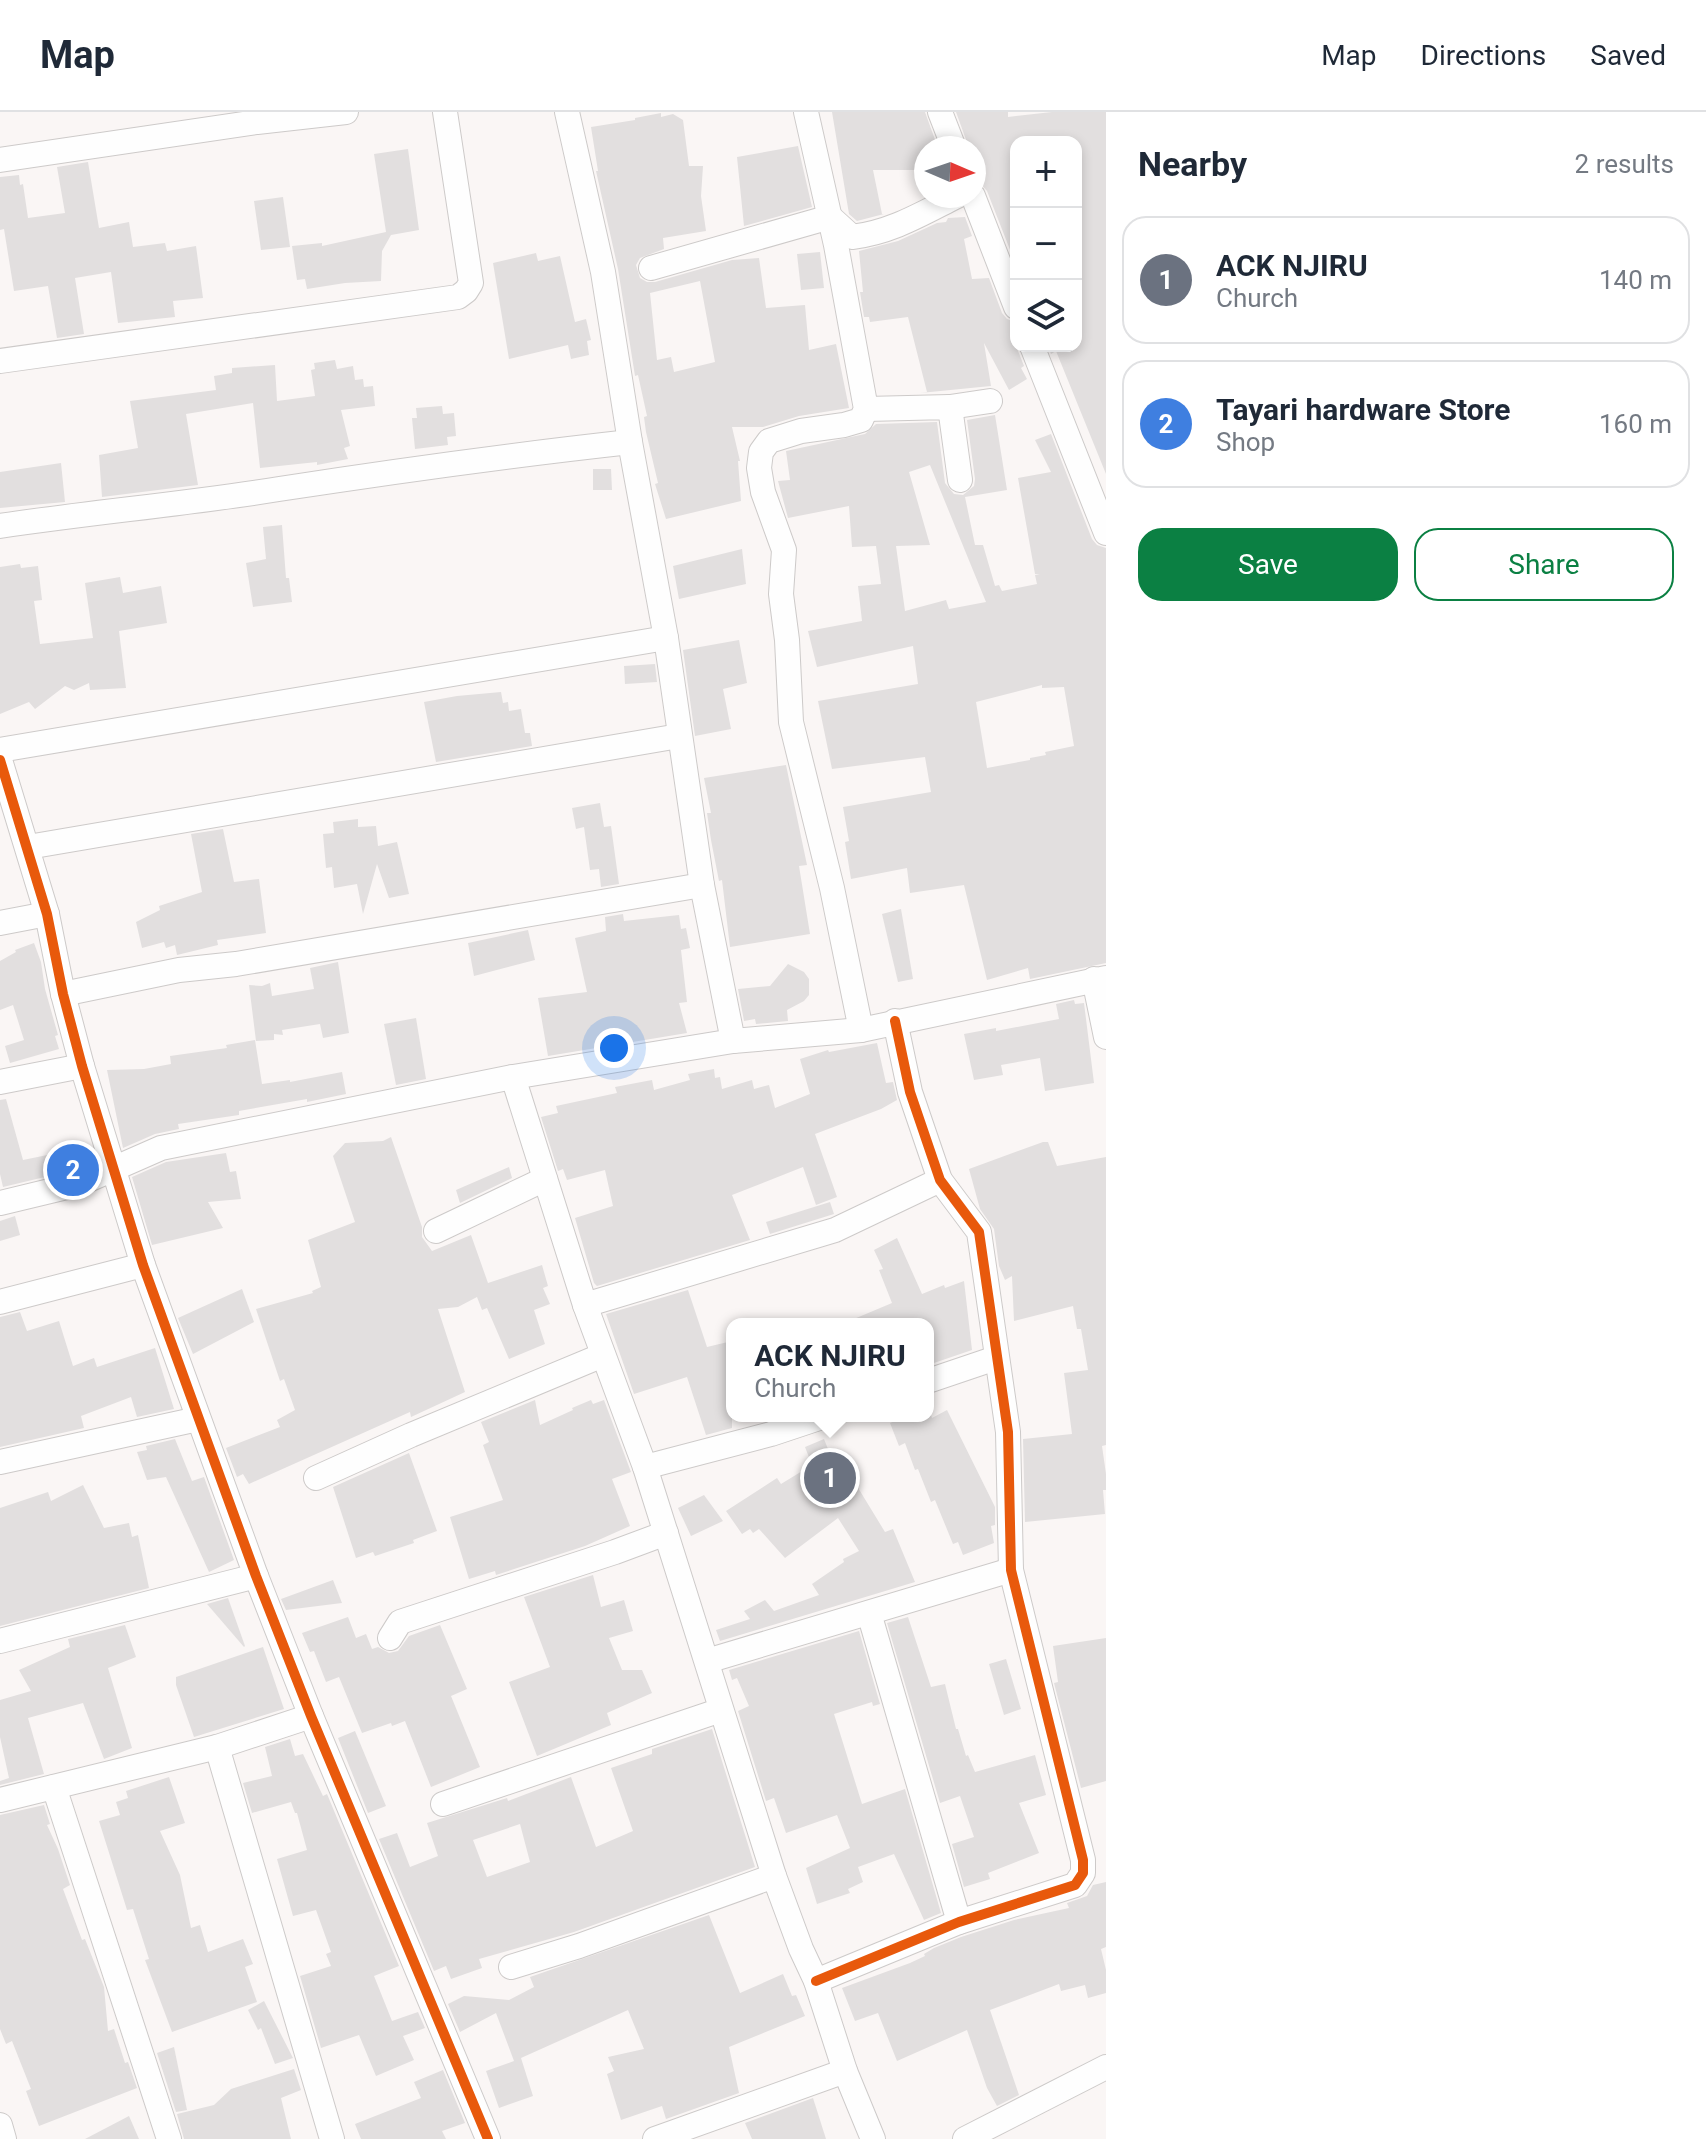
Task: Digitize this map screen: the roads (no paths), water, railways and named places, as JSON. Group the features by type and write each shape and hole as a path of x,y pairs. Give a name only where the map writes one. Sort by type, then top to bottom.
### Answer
{"street":[{"path":"0,160 346,112"},
{"path":"0,361 458,297 471,283 445,112"},
{"path":"568,112 603,272 666,638 702,885 733,1041"},
{"path":"806,112 830,217 866,409 861,420 801,431 769,441 761,452 759,468 763,492 784,550 781,594 791,722 832,888 861,1030"},
{"path":"940,112 949,136"},
{"path":"830,217 852,237 893,229 934,208"},
{"path":"978,208 1010,292"},
{"path":"651,268 830,217"},
{"path":"1034,352 1106,533"},
{"path":"866,409 950,407 990,401"},
{"path":"950,407 960,480"},
{"path":"0,526 278,490 346,477 478,459 630,442"},
{"path":"0,750 666,638"},
{"path":"28,847 679,736"},
{"path":"0,760 47,914 82,1066 143,1265 256,1576 311,1716 488,2139"},
{"path":"63,994 179,970 280,957 702,885"},
{"path":"0,923 47,914"},
{"path":"0,1203 79,1184 161,1148 513,1077 733,1041 861,1030 1100,979 1106,1037"},
{"path":"816,1981 959,1922 1075,1885 1083,1873 1083,1860 1011,1570 1008,1432 979,1232 940,1180 910,1092 895,1021"},
{"path":"0,1082 82,1066"},
{"path":"513,1077 585,1305 645,1467 774,1876 873,2139"},
{"path":"436,1231 545,1179"},
{"path":"585,1305 835,1230 940,1180"},
{"path":"0,1302 143,1265"},
{"path":"316,1478 603,1355"},
{"path":"934,1379 996,1358"},
{"path":"0,1462 198,1419"},
{"path":"645,1467 807,1422"},
{"path":"390,1638 400,1622 666,1533"},
{"path":"707,1661 1011,1570"},
{"path":"0,1641 256,1576"},
{"path":"869,1613 959,1922"},
{"path":"443,1804 721,1710"},
{"path":"0,1800 217,1747 311,1716"},
{"path":"217,1747 332,2139"},
{"path":"54,1787 169,2139"},
{"path":"511,1967 774,1876"},
{"path":"965,2139 1106,2067"},
{"path":"655,2139 845,2071"},
{"path":"0,2125 4,2139"}],"place":[{"name":"Tayari hardware Store","path":"73,1170"},
{"name":"ACK NJIRU","path":"830,1478"}]}
